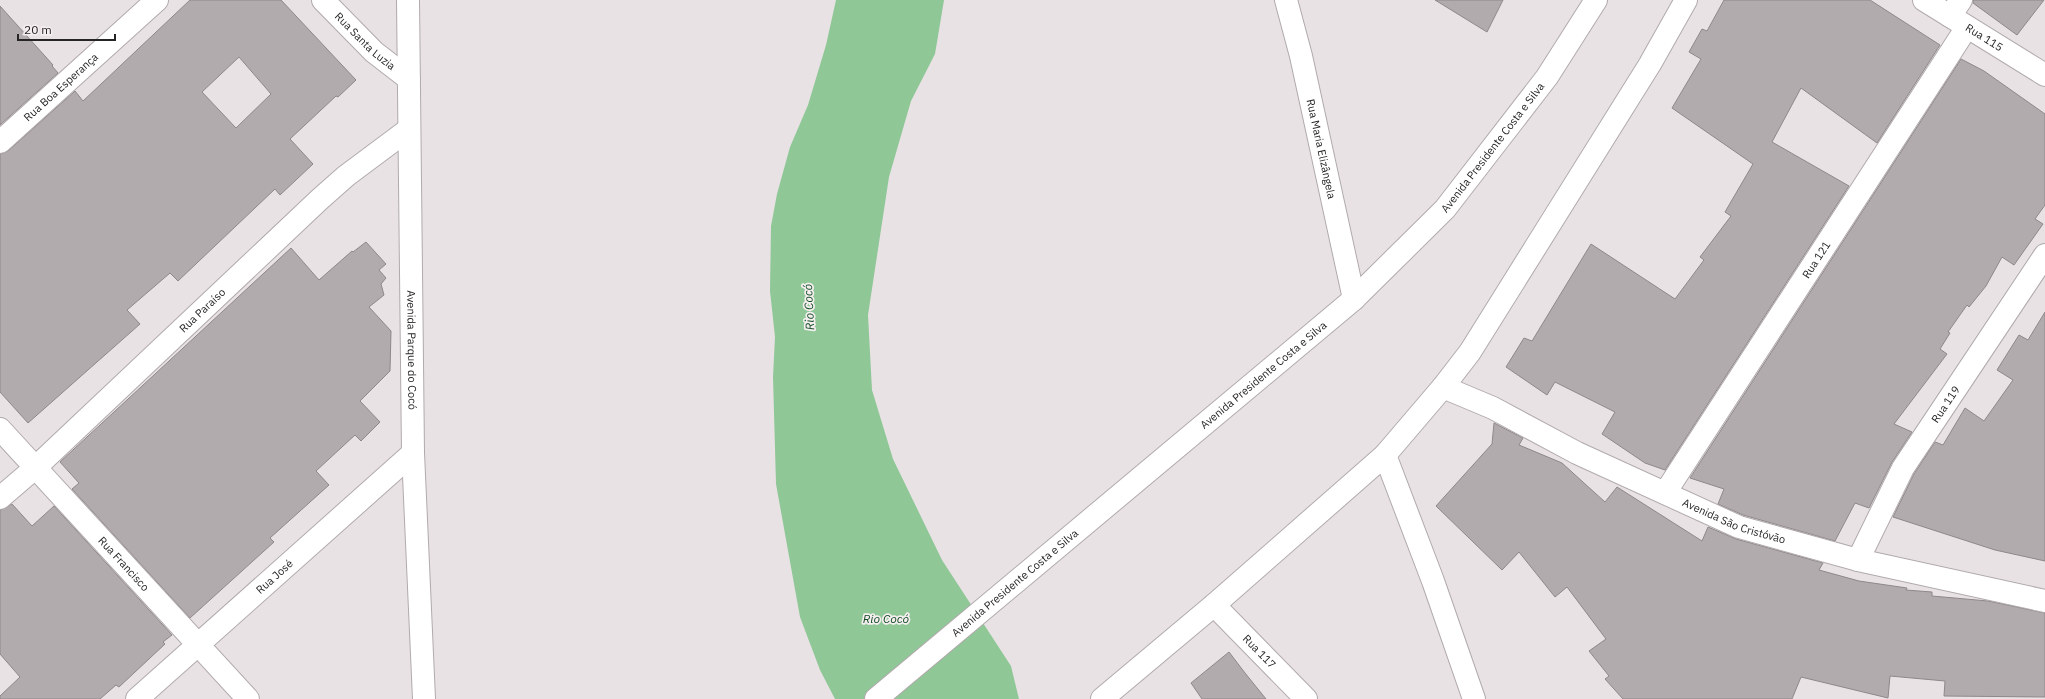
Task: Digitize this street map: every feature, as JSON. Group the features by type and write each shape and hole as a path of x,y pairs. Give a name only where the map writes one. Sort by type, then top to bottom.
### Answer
{"street":[{"name":"Rua Boa Esperança","path":"0,142 157,0"},
{"name":"Rua Santa Luzia","path":"323,0 374,52 409,79"},
{"name":"Avenida Parque do Cocó","path":"408,0 413,453 424,699"},
{"name":"Rua Maria Elizângela","path":"1286,0 1301,56 1354,299"},
{"name":"Avenida Presidente Costa e Silva","path":"876,699 1354,299 1445,209 1547,77 1596,0"},
{"path":"1102,699 1214,605 1385,455 1443,388 1470,352 1650,64 1686,0"},
{"name":"Rua 115","path":"1924,0 1959,14 2045,74"},
{"name":"Rua 121","path":"1665,493 1959,14"},
{"name":"Rua Paraíso","path":"0,498 35,468 320,199 346,176 409,129"},
{"name":"Rua 119","path":"1858,560 1903,468 2045,255"},
{"name":"Avenida São Cristóvão","path":"1443,388 1493,408 1577,453 1739,527 1858,560 2045,601"},
{"name":"Rua Francisco","path":"0,429 248,699"},
{"name":"Rua José","path":"137,699 413,453"},
{"path":"1385,455 1430,574 1474,699"},
{"name":"Rua 117","path":"1214,605 1306,699"}],"water":[{"name":"Rio Cocó","path":"836,0 944,0 935,54 911,101 889,177 868,315 872,390 893,459 942,560 1011,666 1019,699 835,699 820,670 800,617 776,484 773,377 775,337 770,291 771,226 777,194 790,147 808,105 826,45"}],"building":[{"path":"190,0 281,0 356,80 338,97 336,96 290,139 313,164 280,195 275,189 178,281 170,273 127,310 140,324 28,423 0,392 0,154 8,151 75,91 83,101","holes":["239,57 271,94 236,128 202,92"]},
{"path":"1435,0 1503,0 1487,32"},
{"path":"1724,0 1870,0 1940,45 1877,143 1801,88 1772,142 1849,186 1665,470 1645,463 1602,434 1615,412 1555,382 1547,395 1506,367 1524,338 1532,341 1591,244 1675,299 1704,260 1700,257 1731,216 1725,212 1753,164 1672,108 1701,59 1689,52 1702,29 1707,31"},
{"path":"1973,0 2044,0 2017,35 1973,3"},
{"path":"0,6 53,65 52,66 58,73 0,125"},
{"path":"1961,59 1984,71 2045,114 2045,205 2035,219 2043,224 2014,265 2002,257 1986,286 1969,307 1967,305 1948,332 1950,333 1940,349 1947,354 1894,424 1912,432 1892,462 1869,508 1855,503 1835,541 1743,515 1718,504 1724,489 1690,478"},
{"path":"366,242 386,264 379,270 386,278 381,284 384,295 369,307 391,331 390,371 360,401 380,422 361,441 355,435 316,471 329,485 270,538 274,542 190,618 72,489 79,483 60,462 291,248 319,280 352,251 353,252"},
{"path":"2045,312 2045,561 1995,550 1893,517 1914,474 1935,442 1943,445 1965,408 1984,421 2013,380 1997,370 2019,335 2028,340"},
{"path":"1494,423 1523,438 1519,445 1562,463 1605,502 1617,487 1702,541 1708,527 1736,539 1823,563 1819,570 1859,581 1907,588 1906,590 1932,592 1932,596 1988,601 2045,613 2045,697 1944,696 1945,681 1890,676 1888,698 1801,677 1792,699 1623,699 1605,679 1609,676 1589,651 1606,639 1567,587 1555,597 1519,552 1502,570 1436,506 1492,444"},
{"path":"12,504 32,526 54,506 172,635 163,642 165,644 119,687 116,685 100,699 0,699 0,696 20,677 0,654 0,510"},
{"path":"1229,652 1266,699 1202,699 1191,683"}]}
